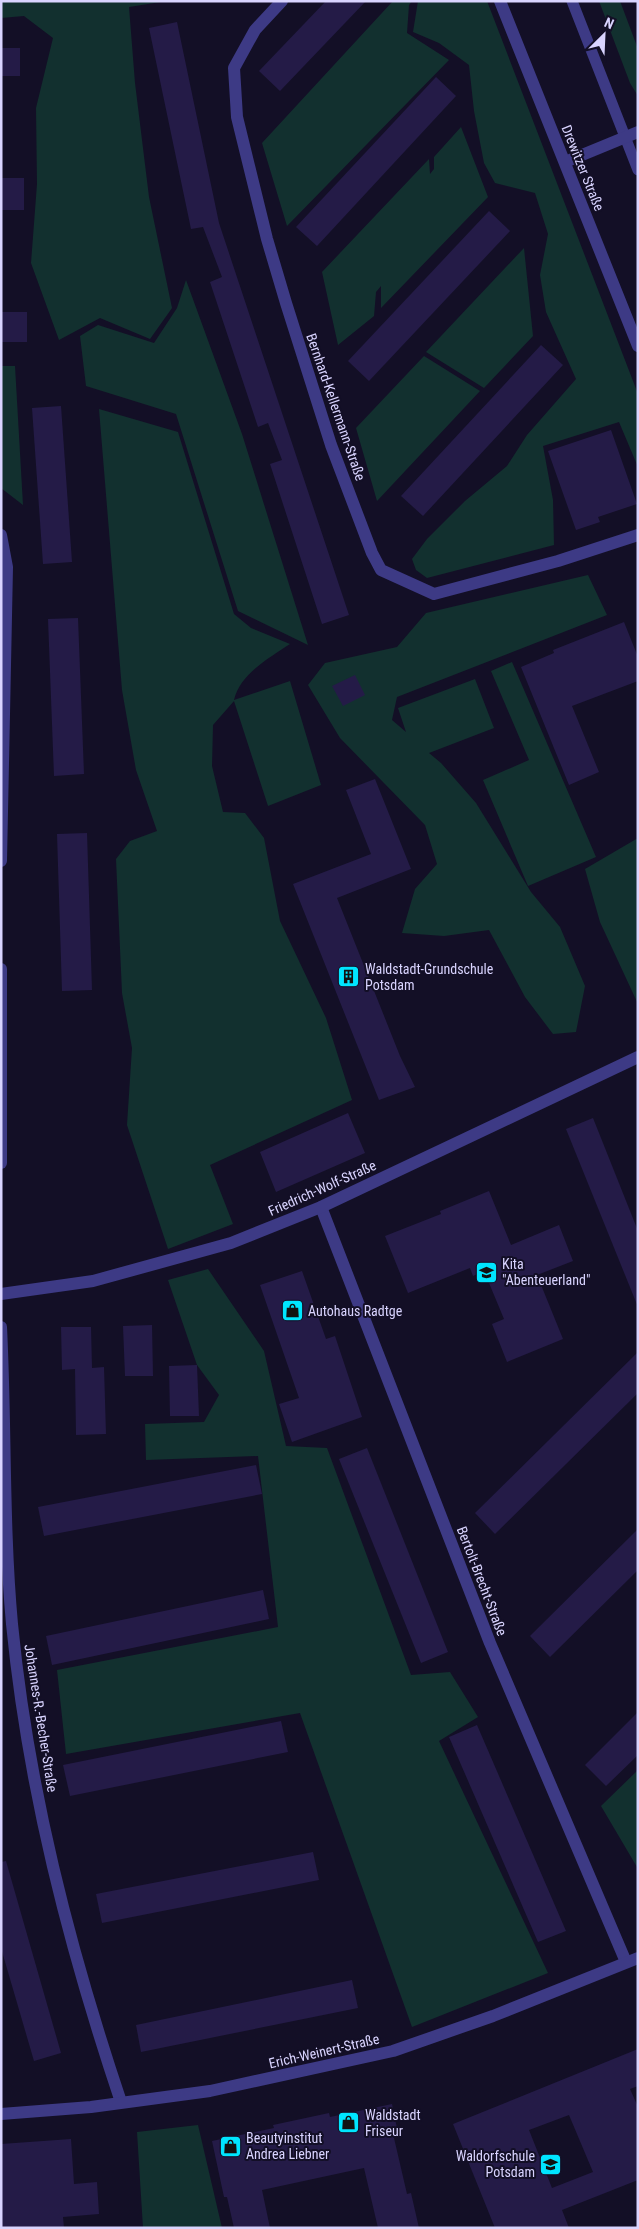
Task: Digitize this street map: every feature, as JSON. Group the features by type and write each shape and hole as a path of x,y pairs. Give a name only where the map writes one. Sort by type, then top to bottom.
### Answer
{"street":[{"name":"Bernhard-Kellermann-Straße","path":"282,1 255,30 234,68 237,117 264,229 286,303 332,445 372,553 381,570 434,594 558,561 638,535"},
{"name":"Drewitzer Straße","path":"500,1 638,346"},
{"path":"565,162 638,132"},
{"path":"1,535 7,567 1,862"},
{"path":"1,969 1,1163"},
{"name":"Friedrich-Wolf-Straße","path":"1,1294 93,1281 231,1243 321,1207 638,1057"},
{"name":"Bertolt-Brecht-Straße","path":"321,1207 490,1643 634,1960"},
{"name":"Johannes-R.-Becher-Straße","path":"1,1328 7,1551 13,1632 31,1760 57,1887 94,2020 121,2102"},
{"name":"Erich-Weinert-Straße","path":"1,2114 91,2107 210,2091 393,2051 492,2016 634,1960"}],"lane":[{"path":"572,1 638,170"}],"green space":[{"path":"1,1 167,1 129,7 135,83 149,197 172,308 150,339 100,318 59,340 31,263 37,184 36,108 53,38 24,16 1,18"},
{"path":"393,1 412,1 409,5 407,33 449,60 287,226 262,143"},
{"path":"418,1 487,1 638,394 638,467 619,422 543,446 553,500 554,545 427,578 416,570 412,559 427,539 465,501 507,466 527,435 576,379 546,312 540,275 548,234 535,193 495,183 484,163 474,111 469,65 439,43 413,32"},
{"path":"599,1 620,1 638,49 638,96 630,83"},
{"path":"461,127 488,197 381,308 381,286 376,292 374,316 338,345 322,272 429,159 430,174 434,169 434,157"},
{"path":"524,248 533,336 484,388 426,352"},
{"path":"186,280 242,434 308,645 238,611 176,414 86,386 80,336 98,325 154,343 177,308"},
{"path":"424,356 480,391 377,501 356,428"},
{"path":"1,366 15,366 23,505 1,488"},
{"path":"99,409 178,432 234,614 251,628 290,644 256,668 242,682 234,700 290,681 321,785 268,806 234,701 213,725 212,766 223,812 245,813 264,838 280,921 326,1018 352,1100 210,1165 233,1224 168,1249 127,1125 132,1048 122,993 116,859 130,841 157,831 136,770 122,690"},
{"path":"588,575 607,615 397,697 392,720 406,732 398,708 475,679 494,728 429,753 441,763 476,803 531,892 560,927 585,986 576,1032 553,1034 525,997 489,930 444,936 402,933 415,889 437,864 425,825 340,738 308,685 325,663 397,647 426,613"},
{"path":"512,662 596,857 528,886 483,780 529,760 491,671"},
{"path":"638,838 638,1004 600,922 585,869"},
{"path":"208,1269 264,1351 286,1446 327,1448 411,1675 450,1672 478,1717 439,1741 548,1973 412,2027 300,1713 66,1754 57,1670 278,1627 258,1456 146,1460 145,1424 204,1422 219,1395 197,1365 168,1280"},
{"path":"638,1770 638,1867 637,1867 601,1806"},
{"path":"198,2125 222,2228 143,2228 137,2132"}],"building":[{"path":"326,1 366,1 280,91 259,71"},
{"path":"177,22 219,223 349,615 322,624 270,464 282,460 268,423 258,427 210,282 222,277 203,227 191,229 149,28"},
{"path":"1,48 20,48 20,76 1,76"},
{"path":"436,77 456,96 317,246 296,227"},
{"path":"1,178 24,178 24,210 1,210"},
{"path":"489,211 510,231 369,381 348,361"},
{"path":"1,312 27,312 27,342 1,342"},
{"path":"541,345 563,365 423,516 401,496"},
{"path":"61,406 72,562 43,564 32,408"},
{"path":"611,430 637,504 598,517 600,522 576,530 548,451"},
{"path":"78,618 84,774 54,776 48,619"},
{"path":"624,622 638,657 638,681 572,706 599,772 569,785 521,667 554,653 553,650"},
{"path":"355,675 365,695 343,706 332,686"},
{"name":"Waldstadt-Grundschule Potsdam","path":"375,779 411,869 337,898 400,1056 415,1087 379,1100 293,884 371,854 346,790"},
{"path":"87,833 92,990 62,991 57,834"},
{"path":"348,1113 365,1153 276,1192 260,1152"},
{"path":"593,1118 638,1231 638,1307 566,1129"},
{"path":"489,1191 511,1245 559,1225 573,1261 537,1275 563,1339 507,1362 492,1324 504,1319 484,1271 473,1276 470,1268 408,1293 385,1236 441,1214 440,1211"},
{"path":"302,1271 326,1339 335,1336 362,1417 292,1442 279,1404 299,1398 260,1285"},
{"path":"152,1325 153,1376 125,1376 123,1326"},
{"path":"61,1327 91,1327 92,1368 104,1367 106,1434 76,1435 75,1369 62,1370"},
{"path":"638,1352 638,1393 495,1534 475,1513"},
{"path":"197,1365 199,1416 170,1416 169,1366"},
{"path":"367,1448 448,1652 421,1663 339,1459"},
{"path":"256,1465 262,1494 44,1536 38,1507"},
{"path":"638,1529 638,1570 550,1657 530,1636"},
{"path":"263,1590 269,1619 52,1665 46,1636"},
{"path":"638,1712 638,1755 606,1786 585,1765"},
{"path":"281,1721 288,1752 70,1796 63,1765"},
{"path":"477,1725 566,1931 538,1942 449,1737"},
{"path":"313,1852 319,1880 102,1923 96,1894"},
{"path":"6,1861 61,2053 34,2061 1,1948 1,1862"},
{"path":"352,1980 358,2008 141,2052 136,2025"},
{"path":"638,2049 638,2086 630,2089 638,2107 638,2180 562,2210 569,2228 495,2228 453,2124","holes":["569,2115 593,2172 552,2188 529,2130"]},
{"path":"392,2104 399,2138 394,2138 407,2194 411,2193 419,2228 378,2228 364,2168 262,2190 270,2228 234,2228 227,2197 224,2197 212,2141 274,2128 273,2125 329,2113 330,2117"},
{"path":"71,2139 74,2184 97,2182 99,2214 63,2217 64,2228 1,2228 1,2144"}],"place":[{"name":"Waldstadt-Grundschule Potsdam","path":"349,977"},
{"name":"Kita \"Abenteuerland\"","path":"486,1272"},
{"name":"Autohaus Radtge","path":"292,1311"},
{"name":"Waldstadt Friseur","path":"349,2123"},
{"name":"Beautyinstitut Andrea Liebner","path":"230,2146"},
{"name":"Waldorfschule Potsdam","path":"551,2164"}]}
